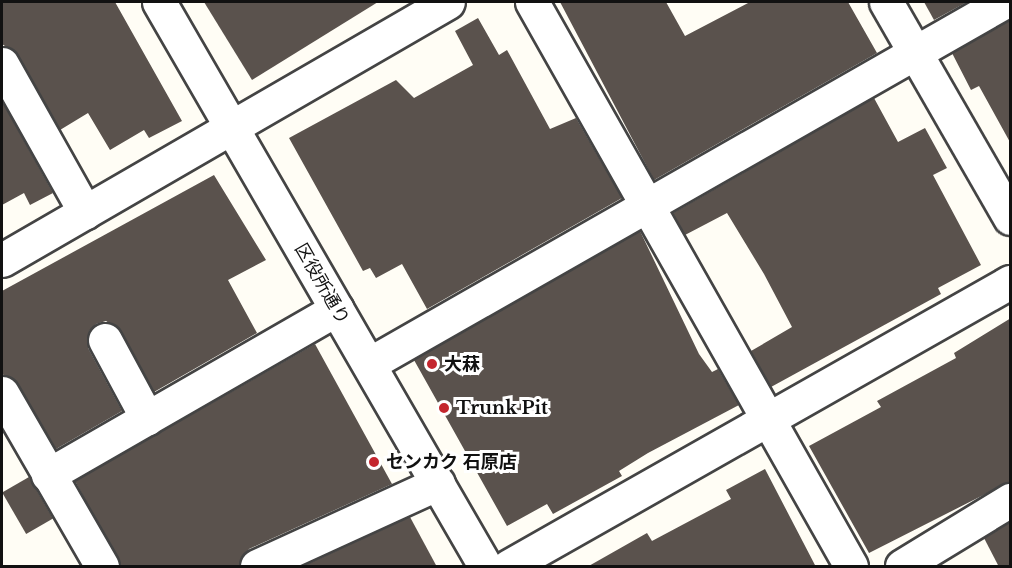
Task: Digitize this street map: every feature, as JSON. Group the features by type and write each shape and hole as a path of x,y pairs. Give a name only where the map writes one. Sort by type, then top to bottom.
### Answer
{"street":[{"name":"区役所通り","path":"159,2 485,567"},
{"path":"2,260 448,2"},
{"path":"532,2 772,422 851,567"},
{"path":"886,2 1011,218"},
{"path":"369,364 649,209 1004,2"},
{"path":"2,64 85,212"},
{"path":"509,567 772,422 1011,282"},
{"path":"48,475 337,309"},
{"path":"105,340 147,418"},
{"path":"2,393 102,567"},
{"path":"257,567 438,483"},
{"path":"902,567 1011,500"}],"building":[{"path":"2,2 115,2 182,121 149,138 144,130 110,150 88,113 60,130 18,55 2,44"},
{"path":"204,2 378,2 252,80"},
{"path":"560,2 666,2 685,36 750,2 848,2 877,53 654,180"},
{"path":"924,2 967,2 934,20"},
{"path":"478,18 499,55 507,50 550,129 576,118 622,198 427,309 402,264 376,278 370,268 363,271 289,138 396,80 414,98 473,65 455,31"},
{"path":"1011,20 1011,144 979,86 971,90 952,53"},
{"path":"874,98 898,142 925,128 947,168 933,175 981,265 938,288 941,294 771,387 751,351 792,327 764,274 727,213 685,235 673,213"},
{"path":"2,101 53,193 30,205 24,193 2,205"},
{"path":"214,175 266,260 228,280 257,333 154,392 121,331 106,321 96,324 89,331 88,348 122,411 56,449 18,384 2,374 2,291"},
{"path":"640,231 699,354 712,372 718,369 739,405 648,453 619,471 622,476 553,514 547,504 507,526 414,360"},
{"path":"1011,318 1011,481 869,553 809,446 881,407 877,401 956,358 954,353"},
{"path":"315,344 392,484 249,549 239,567 121,567 75,481"},
{"path":"765,469 816,567 587,567 647,533 652,541 731,499 726,490"},
{"path":"29,477 53,519 26,534 2,492"},
{"path":"410,517 437,567 301,567"},
{"path":"1011,522 1011,567 999,567 984,538"}],"place":[{"name":"大菻","path":"432,364"},
{"name":"Trunk Pit","path":"444,408"},
{"name":"センカク 石原店","path":"374,462"}]}
